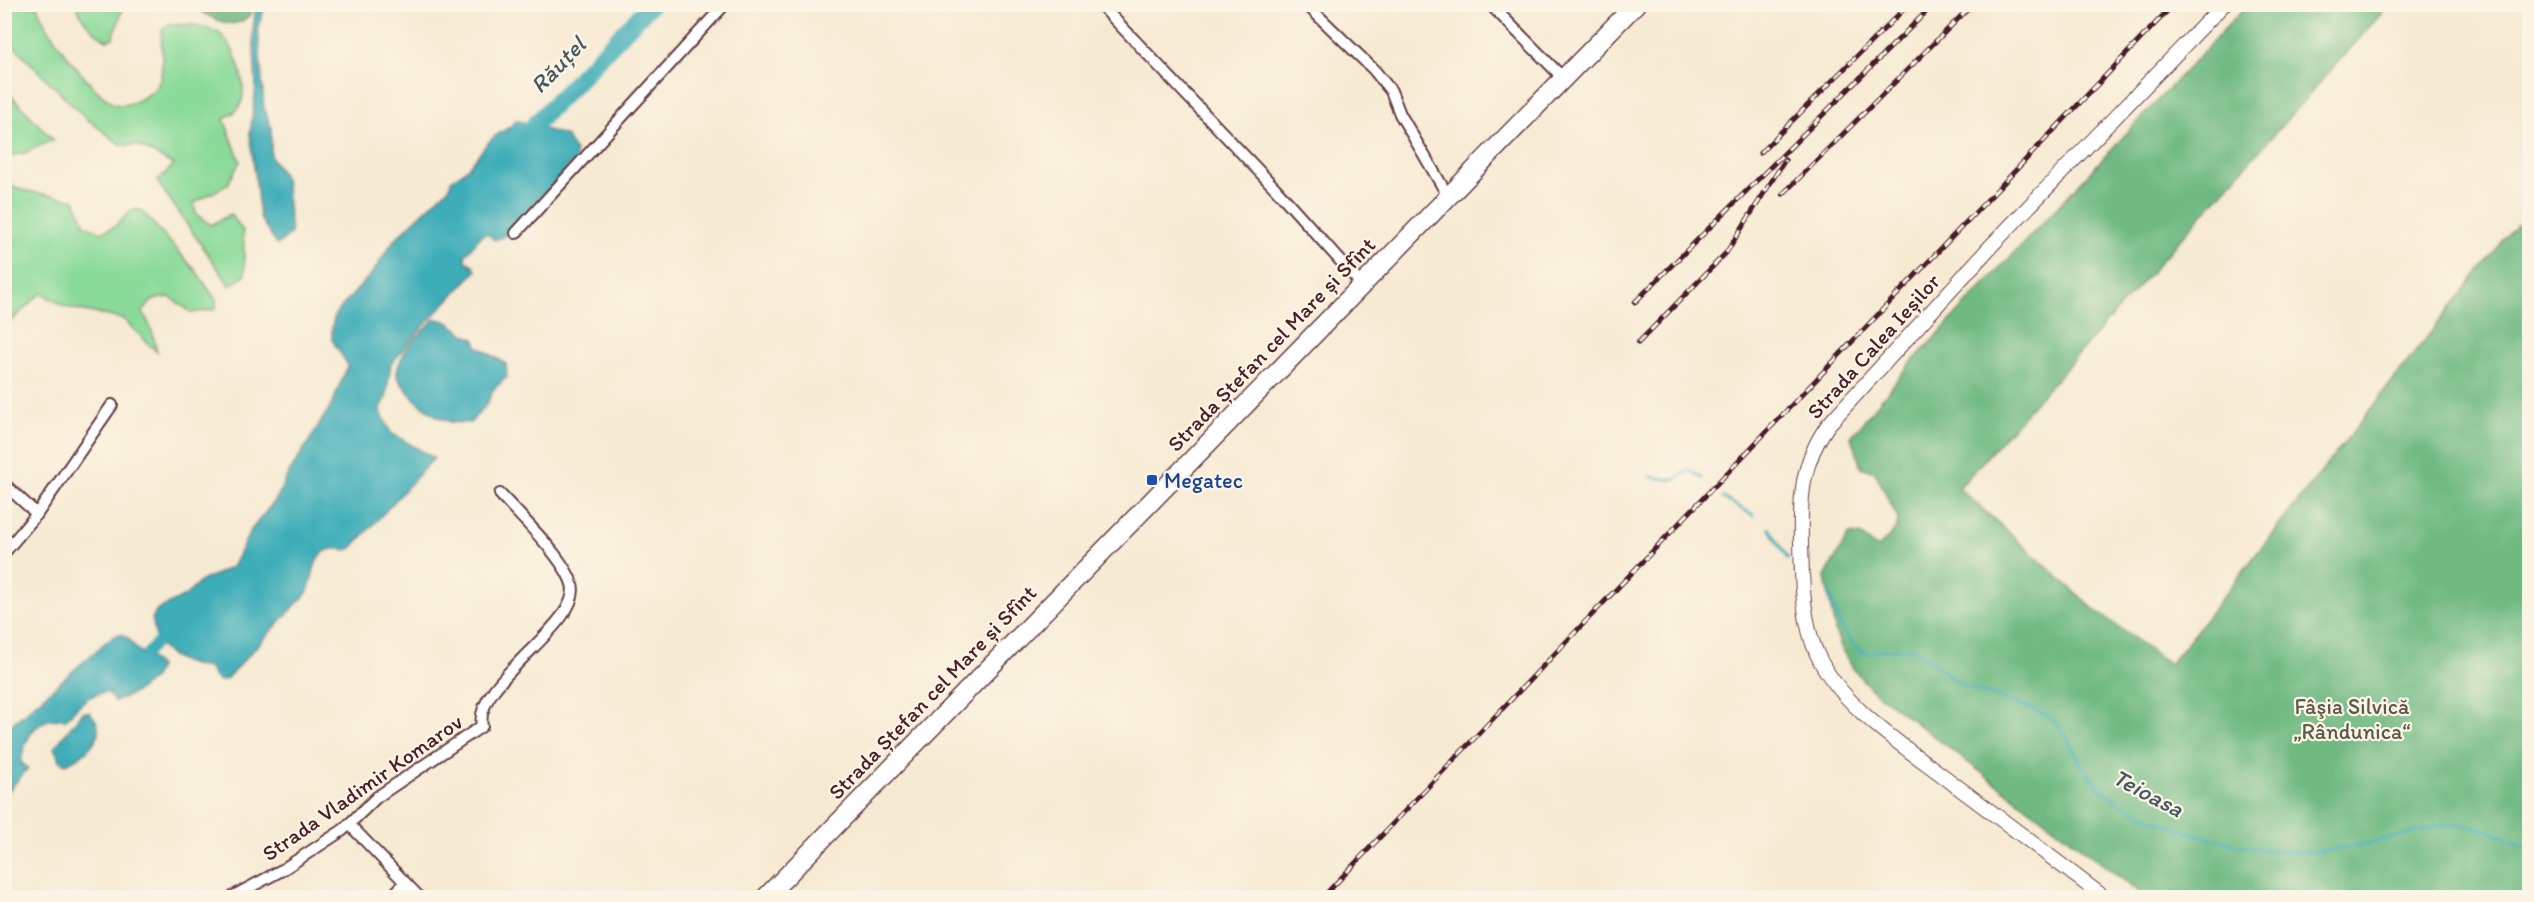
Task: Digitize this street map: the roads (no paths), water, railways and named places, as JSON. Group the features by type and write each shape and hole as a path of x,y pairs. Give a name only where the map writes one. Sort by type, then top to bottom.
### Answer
{"main road":[{"name":"Strada Ștefan cel Mare și Sfînt","path":"765,897 1636,4"}],"street":[{"path":"516,233 725,4"},
{"path":"1100,4 1275,188 1363,286"},
{"path":"1306,4 1374,70 1391,91 1400,114 1448,196"},
{"path":"1490,4 1563,78"},
{"name":"Strada Calea Ieșilor","path":"2104,897 1885,731 1834,681 1817,654 1808,621 1802,562 1801,493 1812,453 1828,425 1991,246 2224,4"},
{"path":"4,554 37,514 112,405"},
{"path":"4,484 37,514"},
{"name":"Strada Vladimir Komarov","path":"230,897 282,870 349,824 377,797 482,726 480,717 490,694 551,628 572,600 571,581 556,558 501,494"},
{"path":"349,824 420,897"},
{"path":"390,897 405,883"}],"water":[{"path":"256,5 266,5 258,26 264,108 271,127 271,157 285,178 291,233 277,245 260,218 250,134 256,87 253,29"},
{"path":"516,120 566,136 575,150 576,159 503,237 494,240 488,234 482,235 465,255 466,261 474,266 476,271 391,364 386,398 380,410 391,433 434,458 352,548 333,549 321,555 317,560 307,593 226,679 219,681 210,668 196,666 168,653 156,638 152,619 157,610 185,596 201,581 232,567 251,530 277,498 286,478 332,404 348,365 332,340 335,314 373,272 394,240 450,187 451,180 470,166 497,134 511,126"},
{"path":"434,319 446,321 475,339 477,346 506,364 507,377 493,390 487,404 470,423 451,422 427,410 397,377 400,360"},
{"path":"120,634 159,667 153,679 127,697 114,701 109,693 102,693 84,701 66,719 50,720 40,724 28,738 24,750 21,762 28,768 5,795 5,730 112,637"},
{"path":"83,712 89,712 95,720 98,728 97,735 94,743 88,749 66,764 61,762 54,748"}],"waterway":[{"name":"Răuțel","path":"517,143 651,4"},
{"path":"1651,477 1674,480 1690,470 1702,478"},
{"path":"1723,498 1753,515"},
{"path":"1769,528 1788,559"},
{"name":"Teioasa","path":"1829,593 1845,634 1863,653 1897,649 1917,651 1967,687 2022,705 2046,716 2056,723 2068,738 2087,773 2099,787 2141,814 2168,825 2225,842 2280,851 2304,852 2357,846 2446,824 2458,824 2490,831 2530,850"},
{"path":"147,653 157,642"}],"railway":[{"path":"1635,302 1934,4"},
{"path":"1783,194 1973,4"},
{"path":"1322,898 2174,4"},
{"path":"1760,153 1908,5"},
{"path":"1638,343 1726,253 1785,160"}],"place":[{"name":"Megatec","path":"1152,480"}],"park label":[{"name":"Fâşia Silvică „Rândunica“","path":"2352,718"}]}
